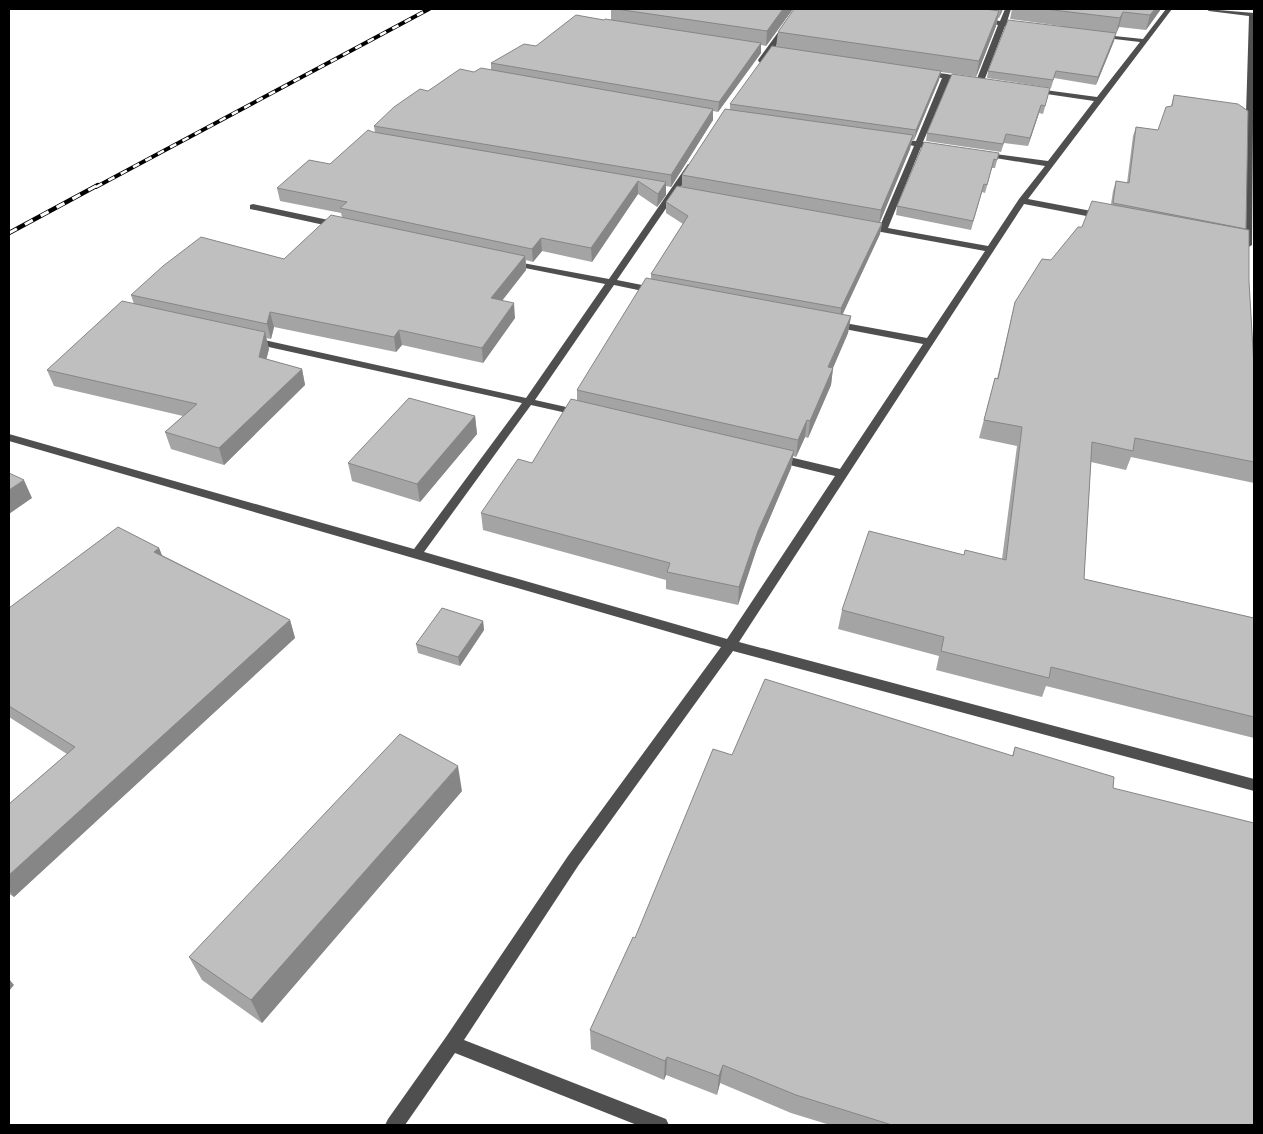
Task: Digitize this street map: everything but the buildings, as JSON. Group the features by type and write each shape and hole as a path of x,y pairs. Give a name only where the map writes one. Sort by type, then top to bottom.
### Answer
{"street":[{"path":"755,71 798,9"},
{"path":"980,81 1008,9"},
{"path":"394,1125 452,1043 573,862 730,645 1022,201 1169,9"},
{"path":"1209,9 1253,15 1251,160 1244,246"},
{"path":"974,19 1031,27"},
{"path":"1088,34 1145,41"},
{"path":"917,72 989,82"},
{"path":"883,229 947,76"},
{"path":"1026,88 1100,100"},
{"path":"891,141 948,149"},
{"path":"976,153 1051,164"},
{"path":"416,555 529,401 674,192 695,158"},
{"path":"1022,201 1116,219"},
{"path":"253,207 350,228"},
{"path":"854,224 991,249"},
{"path":"504,260 669,294"},
{"path":"824,322 930,342"},
{"path":"238,337 596,416"},
{"path":"9,437 730,645 1254,785"},
{"path":"767,456 843,474"},
{"path":"452,1043 660,1125"}],"railway":[{"path":"96,187 429,9"},
{"path":"9,233 98,185"}]}
